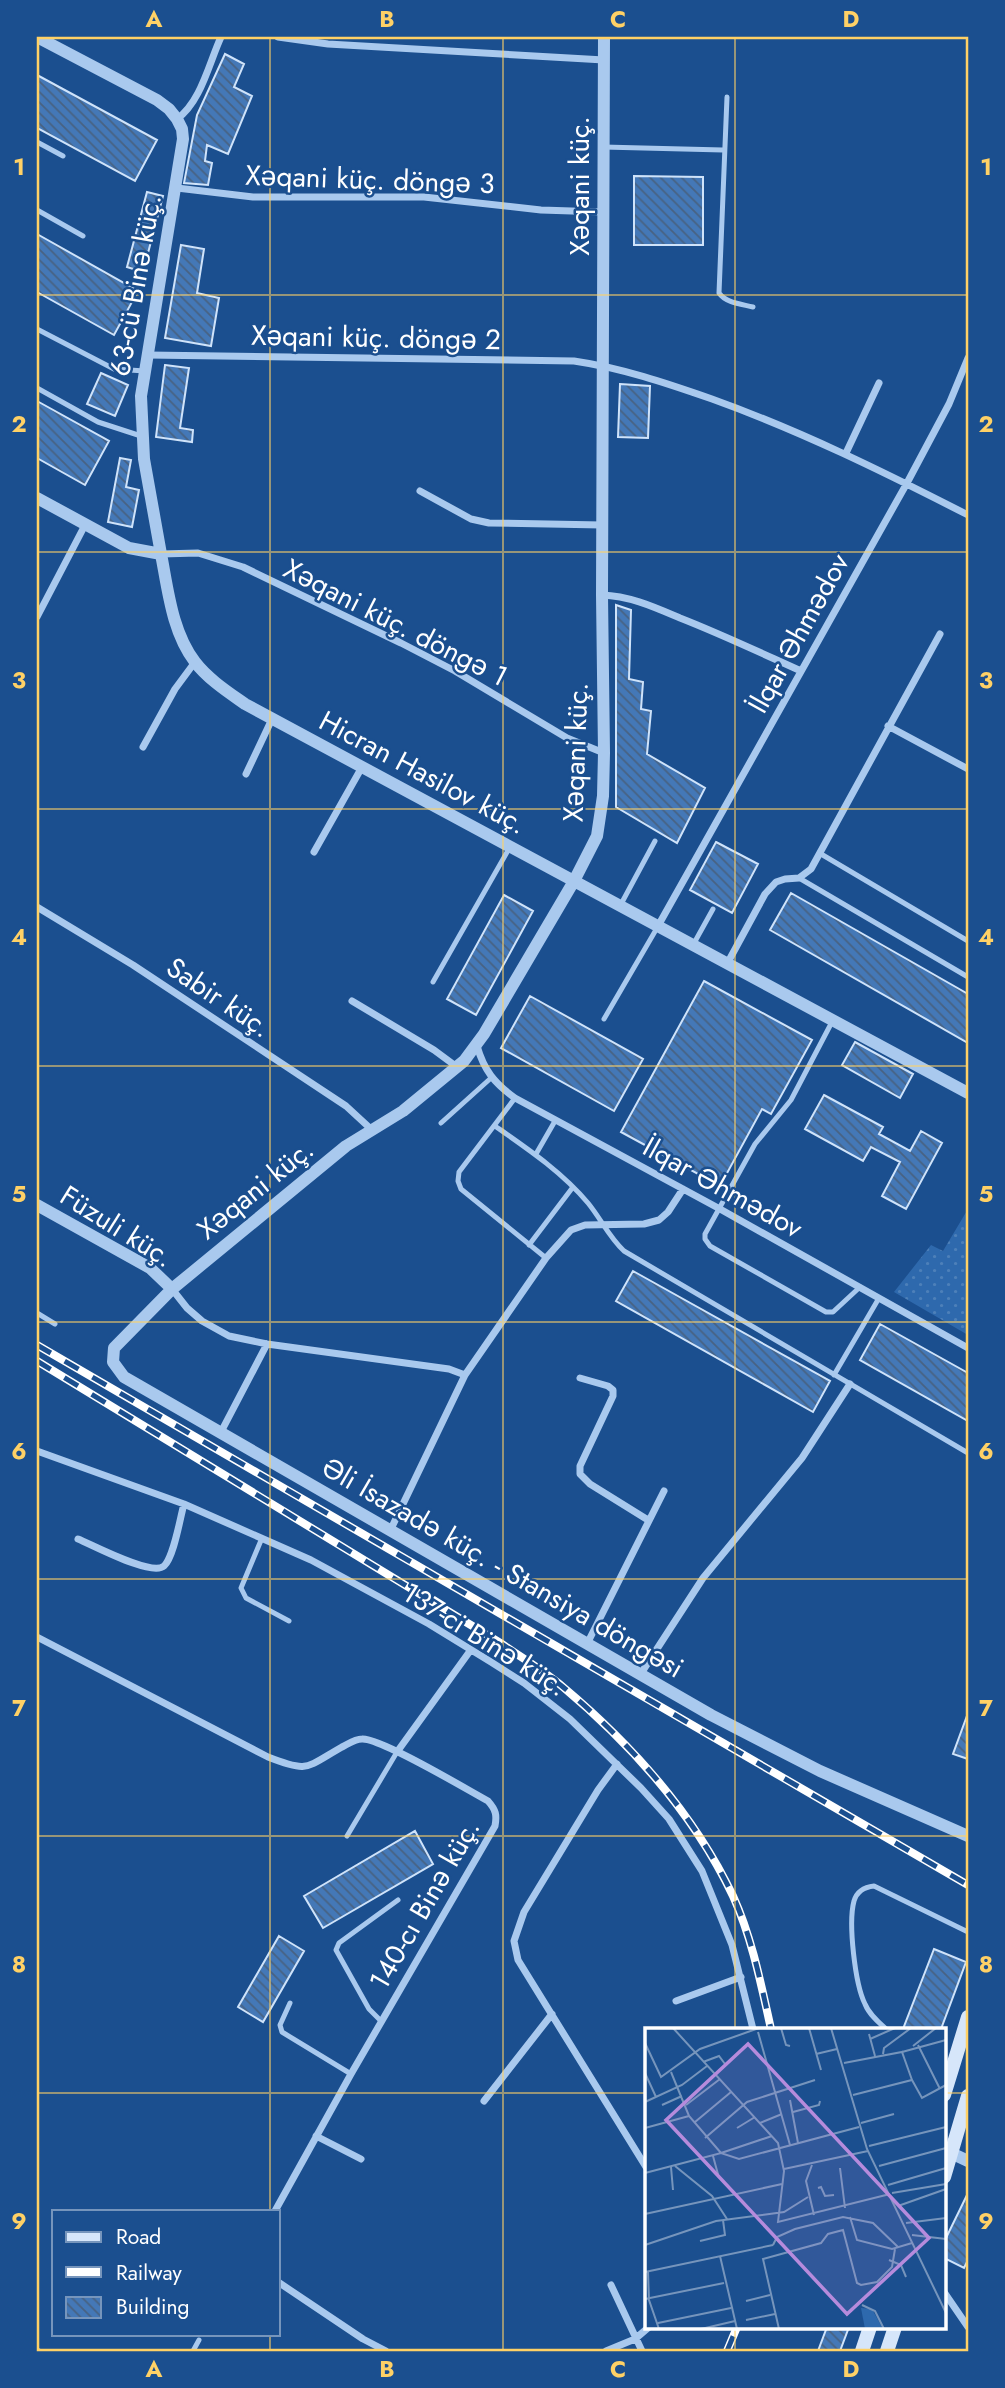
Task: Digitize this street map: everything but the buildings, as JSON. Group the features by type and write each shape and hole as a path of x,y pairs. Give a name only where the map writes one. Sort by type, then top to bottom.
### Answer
{"main road":[{"path":"948,2064 968,2017"},
{"path":"948,2151 968,2096"},
{"path":"862,2351 870,2328"},
{"path":"887,2351 895,2328"}],"street":[{"path":"37,37 157,100 170,109 177,119 186,113 194,101 220,37"},
{"path":"278,37 328,44 604,60"},
{"name":"Xəqani küç.","path":"172,1289 346,1146 403,1111 457,1067 477,1046 574,881 597,836 603,796 604,753 604,37"},
{"name":"63-cü Binə küç.","path":"161,554 142,436 141,396 177,188 183,139 177,119"},
{"name":"Xəqani küç. döngə 3","path":"177,188 253,197 425,197 541,209 603,212"},
{"name":"Xəqani küç. döngə 2","path":"148,355 574,361 603,365 643,374 792,429 846,453 968,515"},
{"name":"İlqar Əhmədov","path":"658,926 907,484 949,404 968,358"},
{"path":"846,453 879,383"},
{"path":"420,491 471,519 489,523 602,525"},
{"path":"37,498 130,548 161,554"},
{"path":"37,617 85,525"},
{"name":"Xəqani küç. döngə 1","path":"161,554 198,553 243,567 401,643 455,671 567,738 604,753"},
{"name":"Hicran Hasilov küç.","path":"161,554 173,616 195,663 225,690 272,719 968,1093"},
{"path":"602,595 636,600 801,671"},
{"path":"727,964 765,894 776,883 799,878 811,869 821,854 940,634"},
{"path":"143,747 175,689 195,663"},
{"path":"246,774 272,719"},
{"path":"888,726 968,769"},
{"path":"314,852 362,767"},
{"name":"Sabir küç.","path":"37,907 133,965 335,1099 372,1130"},
{"path":"352,1001 435,1050 457,1067"},
{"name":"İlqar Əhmədov","path":"477,1046 483,1066 491,1078 515,1098 720,1209 968,1349"},
{"path":"390,1532 464,1374 546,1258 571,1230 585,1225 643,1224 659,1220 668,1212 683,1189"},
{"name":"Füzuli küç.","path":"37,1205 150,1268 172,1289"},
{"path":"172,1289 187,1308 215,1330 229,1336 267,1344 449,1369 464,1374"},
{"name":"Əli İsazadə küç. - Stansiya döngəsi","path":"172,1289 117,1343 112,1355 113,1362 124,1377 640,1675 820,1771 968,1836"},
{"path":"221,1432 267,1344"},
{"path":"580,1378 613,1390 613,1396 580,1466 580,1474 590,1484 648,1520"},
{"path":"640,1675 703,1578 802,1458 850,1384"},
{"name":"137-ci Binə küç.","path":"37,1451 184,1504 262,1538 361,1587 429,1624 524,1683 561,1712 617,1764 669,1819 702,1871 720,1911 741,1977 753,2028"},
{"path":"587,1644 664,1491"},
{"path":"78,1539 142,1567 156,1570 164,1566 170,1555 184,1504"},
{"name":"140-cı Binə küç.","path":"37,1637 268,1758 299,1768 309,1766 360,1739 369,1740 488,1801 495,1808 495,1826 381,2021 276,2210"},
{"path":"397,1752 470,1651"},
{"path":"617,1764 598,1790 524,1912 514,1941 518,1960 645,2165"},
{"path":"676,2001 741,1977"},
{"path":"484,2101 552,2014"},
{"path":"316,2136 360,2159"},
{"path":"948,2151 968,2161"},
{"path":"280,2283 363,2339 386,2351"},
{"path":"611,2285 642,2351"},
{"path":"946,2295 968,2327"},
{"path":"606,2351 635,2339 648,2328"}],"lane":[{"path":"726,97 719,293 722,298 731,302 753,307"},
{"path":"37,142 63,156"},
{"path":"603,147 723,150"},
{"path":"37,210 83,236"},
{"path":"37,329 114,369 145,371"},
{"path":"37,387 98,422 142,436"},
{"path":"620,906 655,841"},
{"path":"433,982 510,847"},
{"path":"821,854 968,941"},
{"path":"799,878 968,977"},
{"path":"693,945 713,909"},
{"path":"604,1019 658,926"},
{"path":"833,1020 791,1100 755,1144 705,1234 705,1240 710,1247 826,1312 833,1312 860,1287"},
{"path":"441,1123 491,1078"},
{"path":"515,1098 459,1172 458,1181 461,1189 546,1258"},
{"path":"536,1154 555,1121"},
{"path":"495,1126 536,1154 573,1187 624,1251 968,1453"},
{"path":"529,1245 573,1187"},
{"path":"834,1374 879,1298"},
{"path":"37,1313 55,1324"},
{"path":"262,1538 241,1588 246,1598 289,1620"},
{"path":"347,1836 397,1752"},
{"path":"885,2028 864,2003 852,1951 853,1902 858,1894 865,1887 874,1886 968,1932"},
{"path":"381,2021 369,2010 336,1950 339,1943 398,1900"},
{"path":"290,2003 280,2025 282,2032 351,2074"},
{"path":"193,2351 198,2340"}],"shaded area":[{"path":"968,1209 968,1335 894,1292 931,1245 943,1251"}],"railway":[{"path":"37,1345 968,1885"},
{"path":"37,1361 502,1644 556,1681 589,1709 659,1783 700,1837 717,1866 746,1928 771,2028"},
{"path":"727,2351 737,2328"}]}
